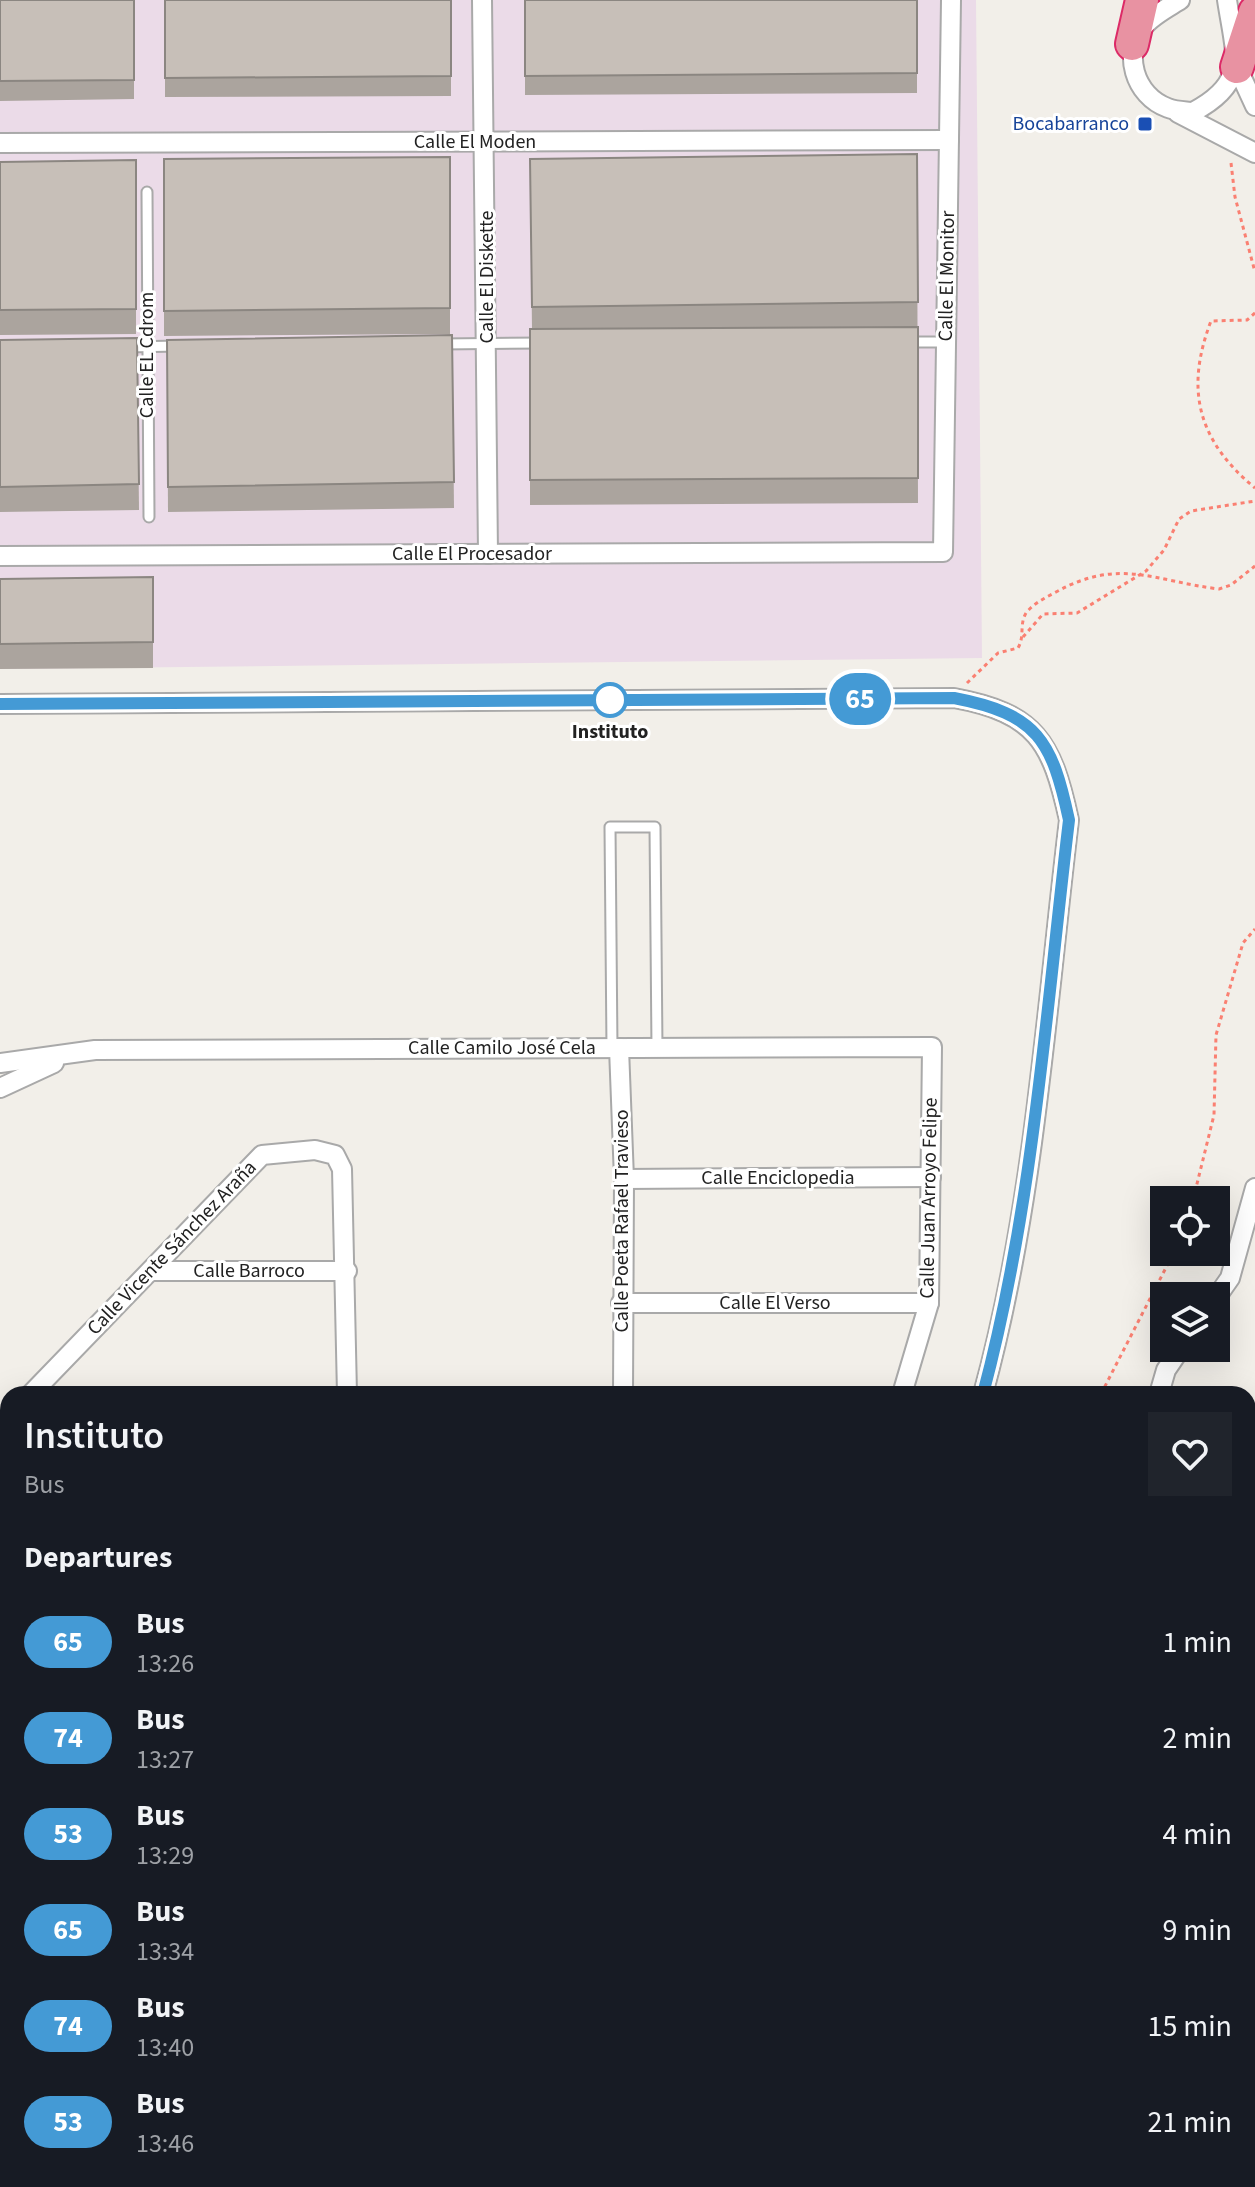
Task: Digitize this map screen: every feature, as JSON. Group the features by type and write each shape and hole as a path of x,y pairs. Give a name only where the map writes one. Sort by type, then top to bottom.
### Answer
{"highway":[{"path":"1132,44 1142,0"},
{"path":"1237,67 1255,12"}],"street":[{"name":"Calle El Diskette","path":"482,0 486,142 488,554"},
{"name":"Calle El Monitor","path":"943,552 951,0"},
{"path":"1180,0 1145,24 1132,44 1134,74 1148,95 1255,153"},
{"path":"1227,0 1237,67 1255,106"},
{"path":"1168,108 1193,112 1212,102 1228,88 1237,67"},
{"name":"Calle El Moden","path":"0,143 949,140"},
{"name":"Calle El Procesador","path":"0,556 943,552"},
{"path":"0,704 954,698 996,706 1035,732 1058,770 1069,820 1021,1221 999,1337 985,1386"},
{"name":"Calle Camilo José Cela","path":"0,1063 95,1050 932,1047"},
{"name":"Calle Juan Arroyo Felipe","path":"904,1386 929,1303 932,1047"},
{"name":"Calle Poeta Rafael Travieso","path":"615,1048 624,1179 623,1386"},
{"name":"Calle Camilo José Cela","path":"0,1088 71,1054"},
{"name":"Calle Vicente Sánchez Araña","path":"39,1386 262,1155 315,1150 335,1155 342,1169 347,1271"},
{"name":"Calle Enciclopedia","path":"624,1179 931,1177"},
{"path":"1227,1282 1255,1188"},
{"name":"Calle Barroco","path":"151,1271 347,1271"},
{"path":"347,1271 347,1386"},
{"name":"Calle El Verso","path":"621,1303 929,1303"},
{"path":"1161,1386 1171,1362"}],"lane":[{"name":"Calle EL Cdrom","path":"147,192 149,517"},
{"path":"899,342 946,342"},
{"path":"425,344 551,343"},
{"path":"117,347 192,346"},
{"path":"615,1048 610,827 655,827 657,1048"}],"path":[{"path":"1228,137 1235,197 1255,272"},
{"path":"1255,313 1247,320 1211,321 1199,353 1196,382 1201,413 1215,447 1255,488"},
{"path":"954,698 998,653 1018,648 1023,637 1043,614 1077,613 1156,562 1179,519 1191,511 1255,501"},
{"path":"1023,637 1023,618 1042,600 1098,573 1136,575 1219,589 1231,585 1255,566"},
{"path":"1196,1186 1214,1115 1216,1035 1243,943 1255,929"},
{"path":"1105,1386 1167,1266"}],"shaded area":[{"path":"0,0 976,0 982,658 0,669"}],"building":[{"path":"0,0 134,0 134,80 0,81"},
{"path":"165,0 451,0 451,76 165,78"},
{"path":"525,0 917,0 917,73 525,76"},
{"path":"917,154 918,302 532,307 530,159"},
{"path":"450,157 450,308 164,311 164,159"},
{"path":"136,160 136,309 0,310 0,162"},
{"path":"918,327 918,478 530,480 530,329"},
{"path":"452,335 454,482 168,487 167,340"},
{"path":"137,338 139,484 0,487 0,340"},
{"path":"153,577 153,642 0,644 0,579"}],"bus line":[{"name":"65","path":"0,704 954,698 996,706 1035,732 1058,770 1069,820 1021,1221 999,1337 985,1386"}],"place":[{"name":"Bocabarranco","path":"1145,124"},
{"name":"Instituto","path":"610,700"}]}
